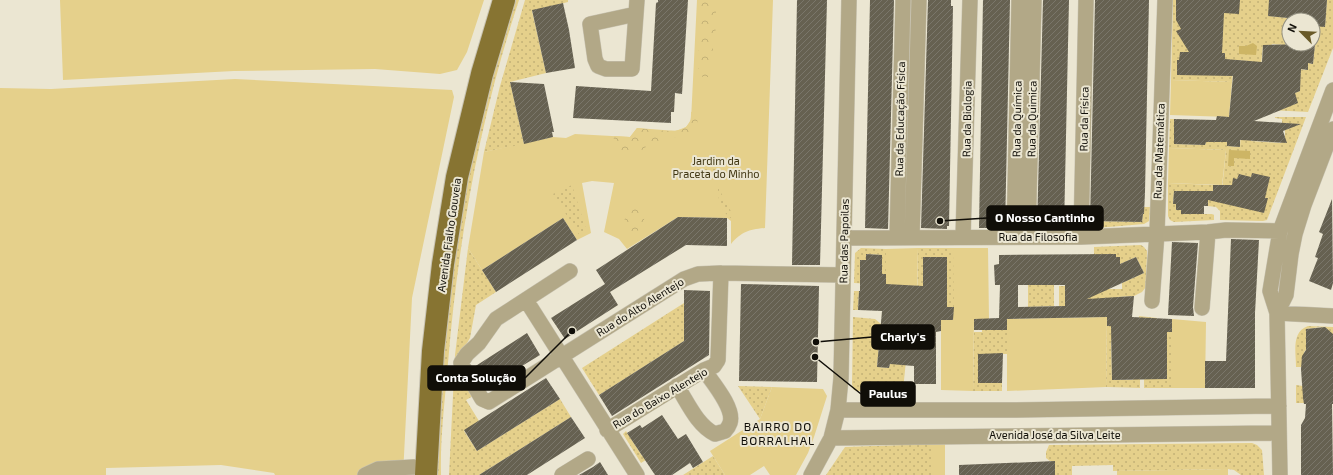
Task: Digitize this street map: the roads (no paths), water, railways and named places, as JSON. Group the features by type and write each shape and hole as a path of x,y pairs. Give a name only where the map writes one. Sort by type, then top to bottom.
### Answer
{"main road":[{"name":"Avenida Fialho Gouveia","path":"418,472 420,373 430,282 444,195 459,118 492,0"},
{"name":"Avenida Fialho Gouveia","path":"418,472 443,264 457,177 482,74 504,0"}],"street":[{"name":"Rua das Papoilas","path":"811,475 831,438 838,410 841,378 849,0"},
{"name":"Rua da Educação Física","path":"897,238 903,0"},
{"name":"Rua da Educação Física","path":"912,237 918,0"},
{"name":"Rua da Biologia","path":"964,237 970,0"},
{"name":"Rua da Química","path":"1020,0 1017,104 1021,237"},
{"name":"Rua da Quimica","path":"1021,237 1032,102 1034,0"},
{"name":"Rua da Física","path":"1081,238 1086,0"},
{"name":"Rua da Matemática","path":"1152,301 1157,233 1164,0"},
{"path":"1277,313 1286,294 1295,234 1324,145 1333,90"},
{"path":"900,101 906,98 912,98 916,101"},
{"path":"1017,104 1021,100 1032,102"},
{"path":"1280,475 1277,313 1270,291 1280,231 1333,129"},
{"name":"Rua da Filosofia","path":"844,238 1081,238 1226,230 1280,231"},
{"path":"1202,308 1208,232"},
{"path":"570,271 526,300 637,475"},
{"name":"Rua do Alto Alentejo","path":"526,300 496,319 479,343 467,354 462,363 482,399 489,402 684,279 698,274 721,273 843,275"},
{"name":"Rua do Baixo Alentejo","path":"608,430 677,386 704,370 714,366 718,360 721,273"},
{"path":"1277,313 1333,316"},
{"path":"677,386 702,425 715,434 725,431 730,422 728,406 704,370"},
{"path":"838,410 1012,410 1279,406"},
{"name":"Avenida José da Silva Leite","path":"831,438 1280,433"},
{"path":"562,475 588,458"},
{"path":"365,475 378,469 418,472"}],"place":[{"name":"O Nosso Cantinho","path":"940,221"},
{"name":"Conta Solução","path":"572,331"},
{"name":"Charly's","path":"816,342"},
{"name":"Paulus","path":"815,357"}],"district":[{"name":"BAIRRO DO BORRALHAL","path":"778,434"}],"park label":[{"name":"Jardim da Praceta do Minho","path":"716,167"}]}
